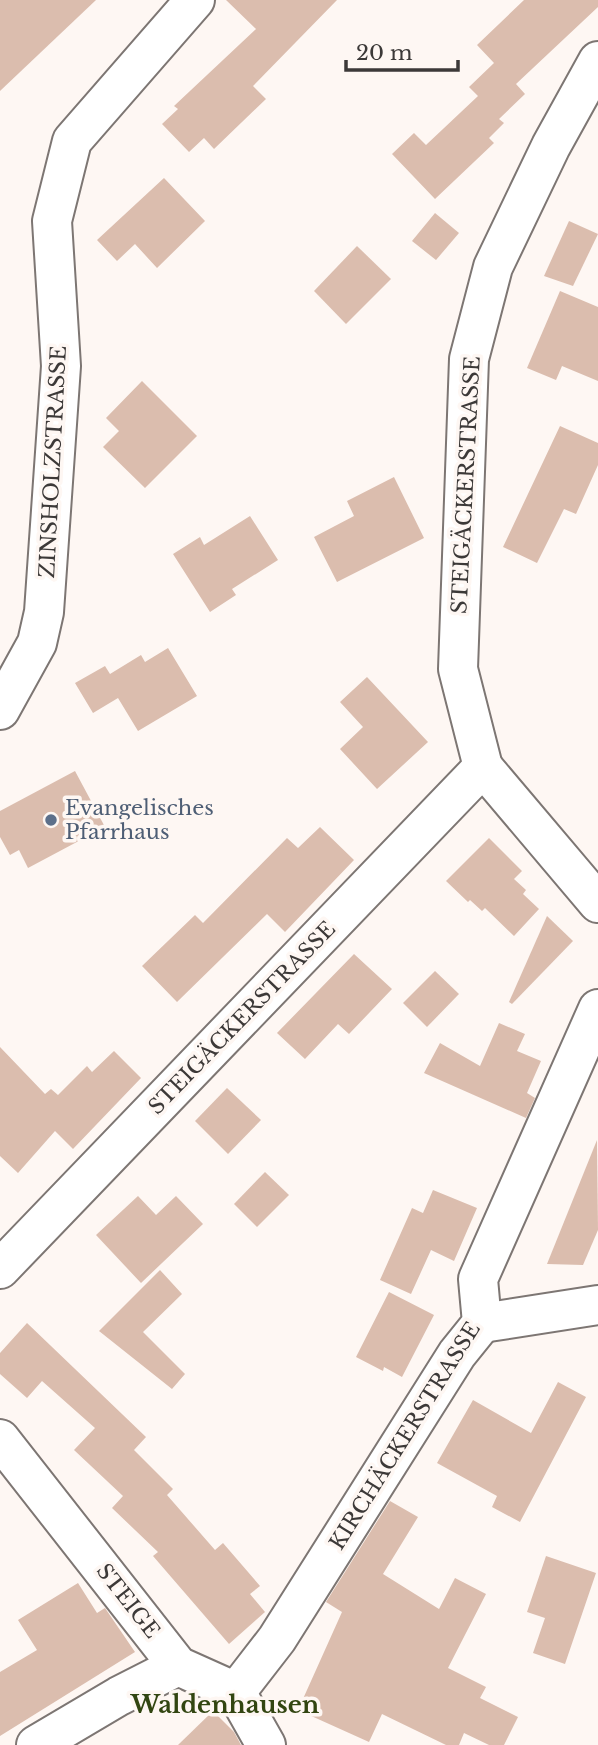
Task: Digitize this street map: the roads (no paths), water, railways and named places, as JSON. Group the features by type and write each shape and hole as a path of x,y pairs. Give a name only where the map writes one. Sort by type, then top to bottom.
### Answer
{"street":[{"name":"ZINSHOLZSTRASSE","path":"0,710 37,643 44,612 61,366 52,220 72,141 195,0"},
{"name":"STEIGÄCKERSTRASSE","path":"598,61 551,146 493,267 469,359 458,669 483,767 598,903"},
{"name":"STEIGÄCKERSTRASSE","path":"0,1269 483,767"},
{"name":"KIRCHÄCKERSTRASSE","path":"236,1692 277,1639 457,1354 482,1323 478,1279 598,1009"},
{"path":"482,1323 598,1305"},
{"name":"STEIGE","path":"0,1439 178,1666 236,1692"},
{"path":"36,1745 119,1696 178,1666"},
{"path":"236,1692 266,1745"}],"place":[{"name":"Evangelisches Pfarrhaus","path":"51,820"}],"district":[{"name":"Waldenhausen","path":"225,1704"}]}
